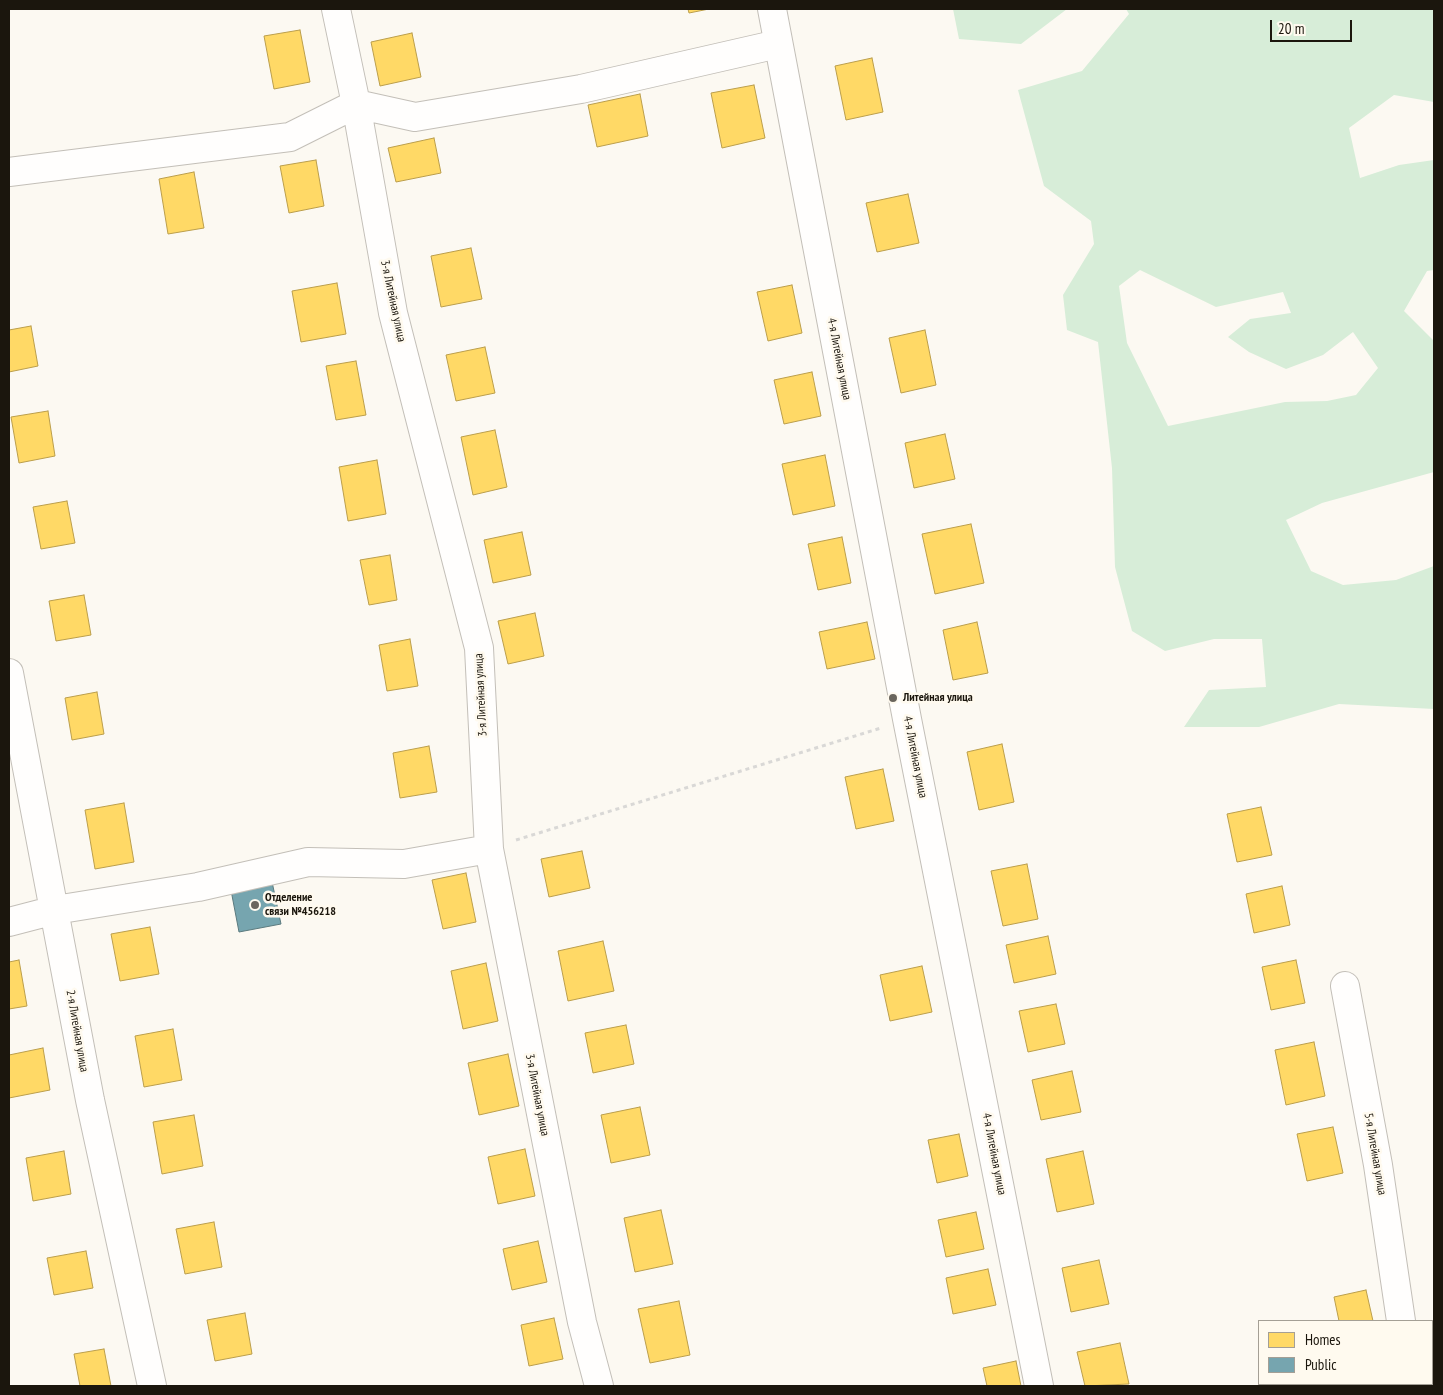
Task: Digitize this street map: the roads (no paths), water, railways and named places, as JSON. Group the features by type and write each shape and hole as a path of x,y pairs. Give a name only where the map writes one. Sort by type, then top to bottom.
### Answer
{"street":[{"name":"3-я Литейная улица","path":"336,9 356,104 393,313 479,648 489,849 582,1322 599,1386"},
{"name":"4-я Литейная улица","path":"772,9 907,719 1040,1386"},
{"path":"9,172 290,137 356,104 415,116 581,89 778,44"},
{"name":"2-я Литейная улица","path":"9,674 90,1100 152,1386"},
{"path":"9,922 55,910 198,888 308,862 404,864 489,849"},
{"name":"5-я Литейная улица","path":"1345,986 1378,1165 1401,1320"}],"place":[{"name":"Литейная улица","path":"893,698"},
{"name":"Отделение связи №456218","path":"255,905"}]}
